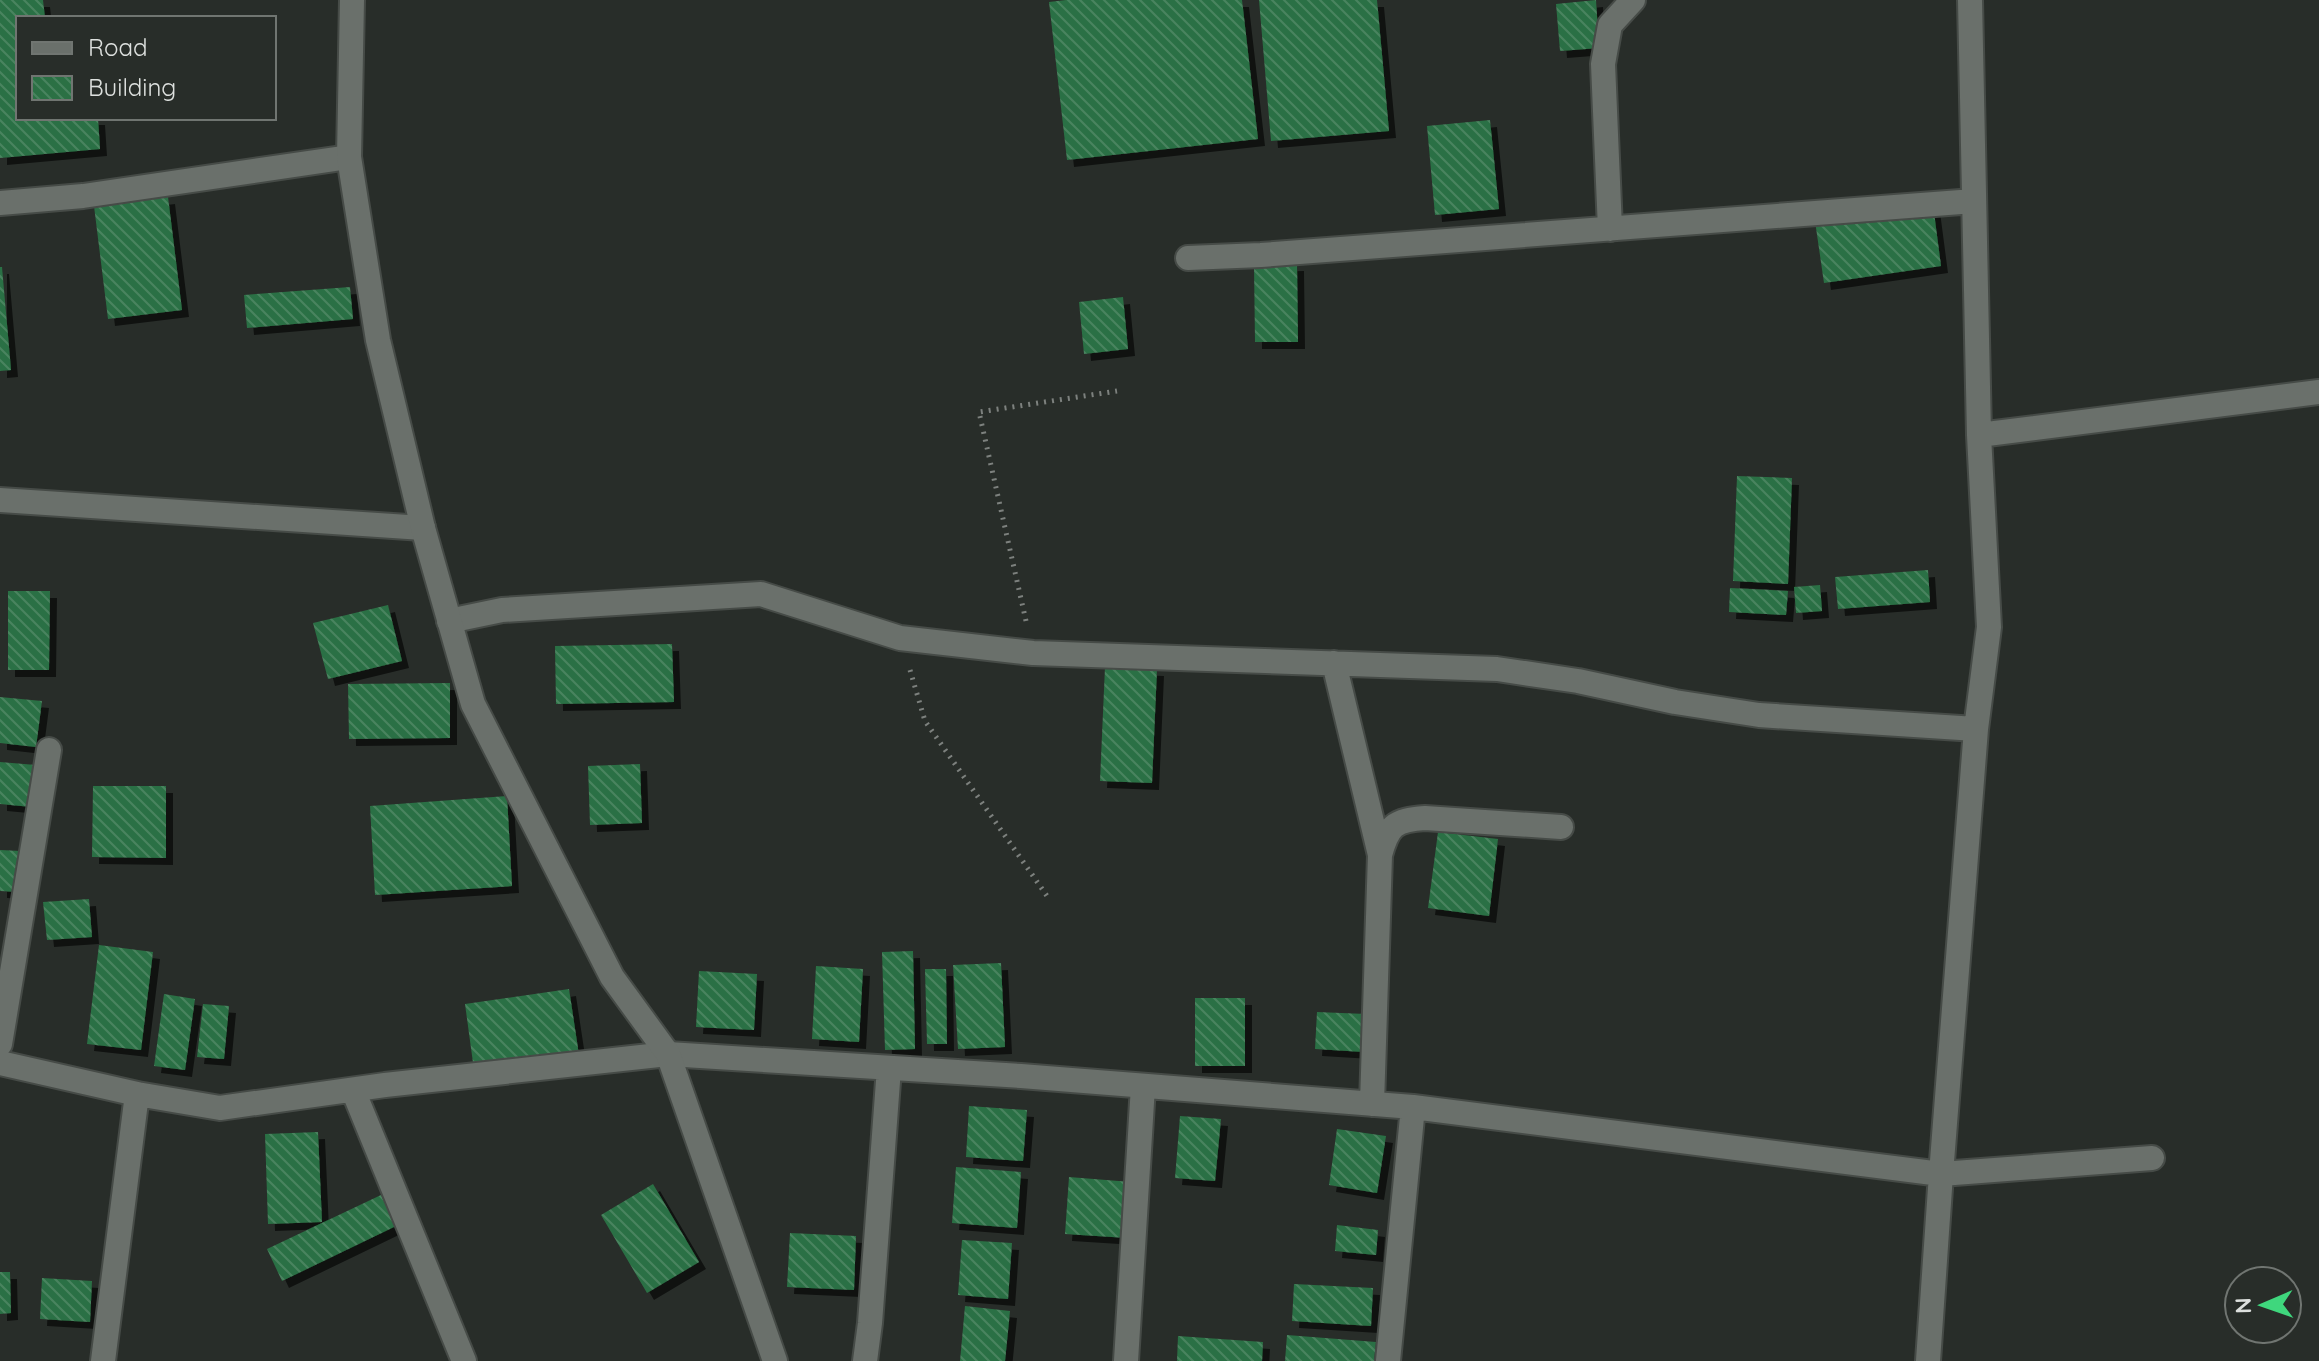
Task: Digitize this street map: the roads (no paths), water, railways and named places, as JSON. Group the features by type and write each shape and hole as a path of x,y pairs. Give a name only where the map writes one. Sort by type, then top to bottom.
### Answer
{"street":[{"path":"352,0 349,157 378,340 423,528 473,704 612,977 668,1054 775,1361"},
{"path":"1610,229 1603,64 1610,25 1633,0"},
{"path":"1928,1361 1976,729 1989,627 1979,435 1970,0"},
{"path":"0,203 83,196 349,157"},
{"path":"1188,258 1974,201"},
{"path":"1979,435 2319,392"},
{"path":"0,500 423,528"},
{"path":"449,621 502,610 761,594 900,638 1033,653 1497,669 1759,715 1976,729"},
{"path":"1334,663 1380,855"},
{"path":"0,1044 49,750"},
{"path":"1372,1104 1380,855 1386,833 1395,824 1407,819 1425,818 1561,827"},
{"path":"0,1063 137,1094 220,1108 668,1054 1413,1107 1941,1174 2152,1158"},
{"path":"865,1361 889,1068"},
{"path":"1126,1361 1143,1086"},
{"path":"353,1090 464,1361"},
{"path":"103,1361 137,1094"},
{"path":"1388,1361 1413,1107"}]}
